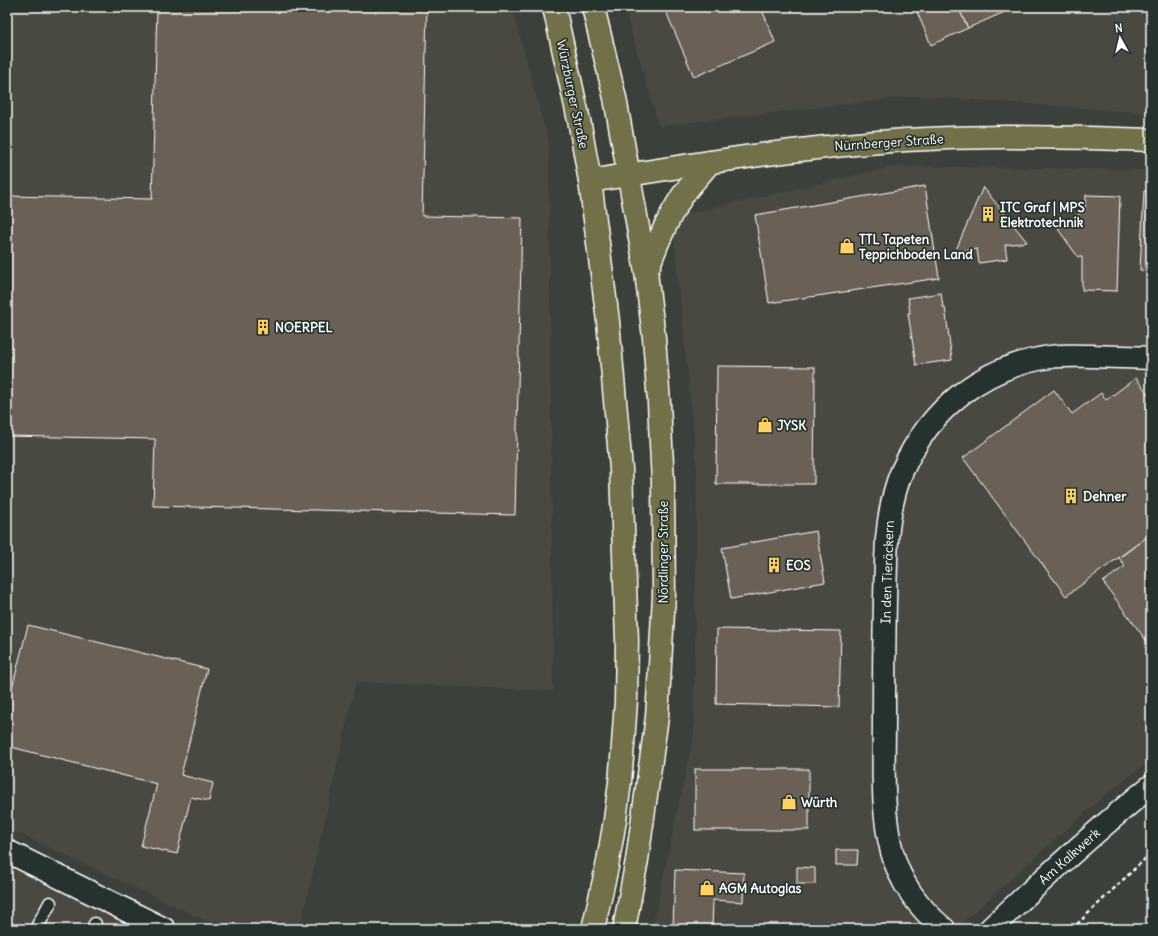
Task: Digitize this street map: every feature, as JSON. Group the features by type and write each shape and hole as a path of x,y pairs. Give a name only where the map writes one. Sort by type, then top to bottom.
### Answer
{"main road":[{"name":"Würzburger Straße","path":"554,7 580,125 590,181"},
{"path":"594,7 615,98 629,175"},
{"name":"Nürnberger Straße","path":"590,181 710,162 829,146 907,140 1023,137 1151,140"},
{"path":"646,272 657,242 681,197 710,162"},
{"name":"Nördlinger Straße","path":"624,929 637,860 657,717 664,596 663,484 654,338 646,272 629,175"},
{"path":"590,181 608,321 621,469 627,641 626,700 620,782 607,867 594,929"}],"street":[{"name":"In den Tieräckern","path":"944,929 930,918 906,885 892,853 886,806 884,775 884,704 887,539 889,516 902,471 925,431 937,416 952,401 990,376 1008,368 1049,357 1151,358"},
{"name":"Am Kalkwerk","path":"990,929 1069,855 1151,786"},
{"path":"7,851 164,929"}],"lane":[{"path":"36,929 50,903"}],"path":[{"path":"1072,929 1151,854"}],"shaded area":[{"path":"7,7 512,7 549,144 553,691 356,682 300,929 224,929 7,828"},
{"path":"624,7 1151,7 1151,113 916,96 659,126"},
{"path":"897,166 1151,170 1151,760 1107,793 955,929 652,929 694,734 697,468 672,217"},
{"path":"7,860 146,929 7,929"}],"building":[{"name":"NOERPEL","path":"157,7 427,7 422,216 522,218 515,515 153,506 155,439 7,436 7,196 152,199"},
{"path":"664,7 761,7 775,42 694,77"},
{"path":"915,7 958,7 968,28 931,45"},
{"path":"958,7 1016,7 968,28"},
{"name":"TTL Tapeten Teppichboden Land","path":"925,186 939,278 769,303 755,215"},
{"name":"ITC Graf | MPS Elektrotechnik","path":"983,187 1027,242 1005,245 1007,259 979,263 977,249 955,252"},
{"path":"1144,191 1151,191 1151,271 1140,270"},
{"path":"1086,195 1120,196 1117,291 1082,290 1082,257 1078,257 1058,229 1085,210"},
{"path":"941,293 943,307 945,307 952,360 916,365 908,313 910,313 908,298"},
{"name":"JYSK","path":"717,366 815,367 814,484 716,484"},
{"name":"Dehner","path":"1136,378 1151,398 1151,534 1066,596 963,458 1054,390 1072,414 1101,393 1106,400"},
{"name":"EOS","path":"816,531 825,582 731,599 722,548"},
{"name":"Dehner","path":"1151,534 1151,647 1103,582 1125,566 1119,558"},
{"path":"28,625 207,669 181,775 213,783 209,801 191,797 177,854 141,846 157,784 7,746 7,708"},
{"path":"717,629 841,631 839,707 716,704"},
{"path":"695,769 809,769 809,830 695,830"},
{"path":"836,850 858,850 857,865 836,865"},
{"path":"797,867 815,868 815,884 797,884"},
{"path":"675,870 744,873 743,902 713,900 712,929 673,929"}],"place":[{"name":"ITC Graf | MPS Elektrotechnik","path":"988,214"},
{"name":"TTL Tapeten Teppichboden Land","path":"847,246"},
{"name":"NOERPEL","path":"263,327"},
{"name":"JYSK","path":"765,425"},
{"name":"Dehner","path":"1071,496"},
{"name":"EOS","path":"774,565"},
{"name":"Würth","path":"789,802"},
{"name":"AGM Autoglas","path":"707,888"}]}
